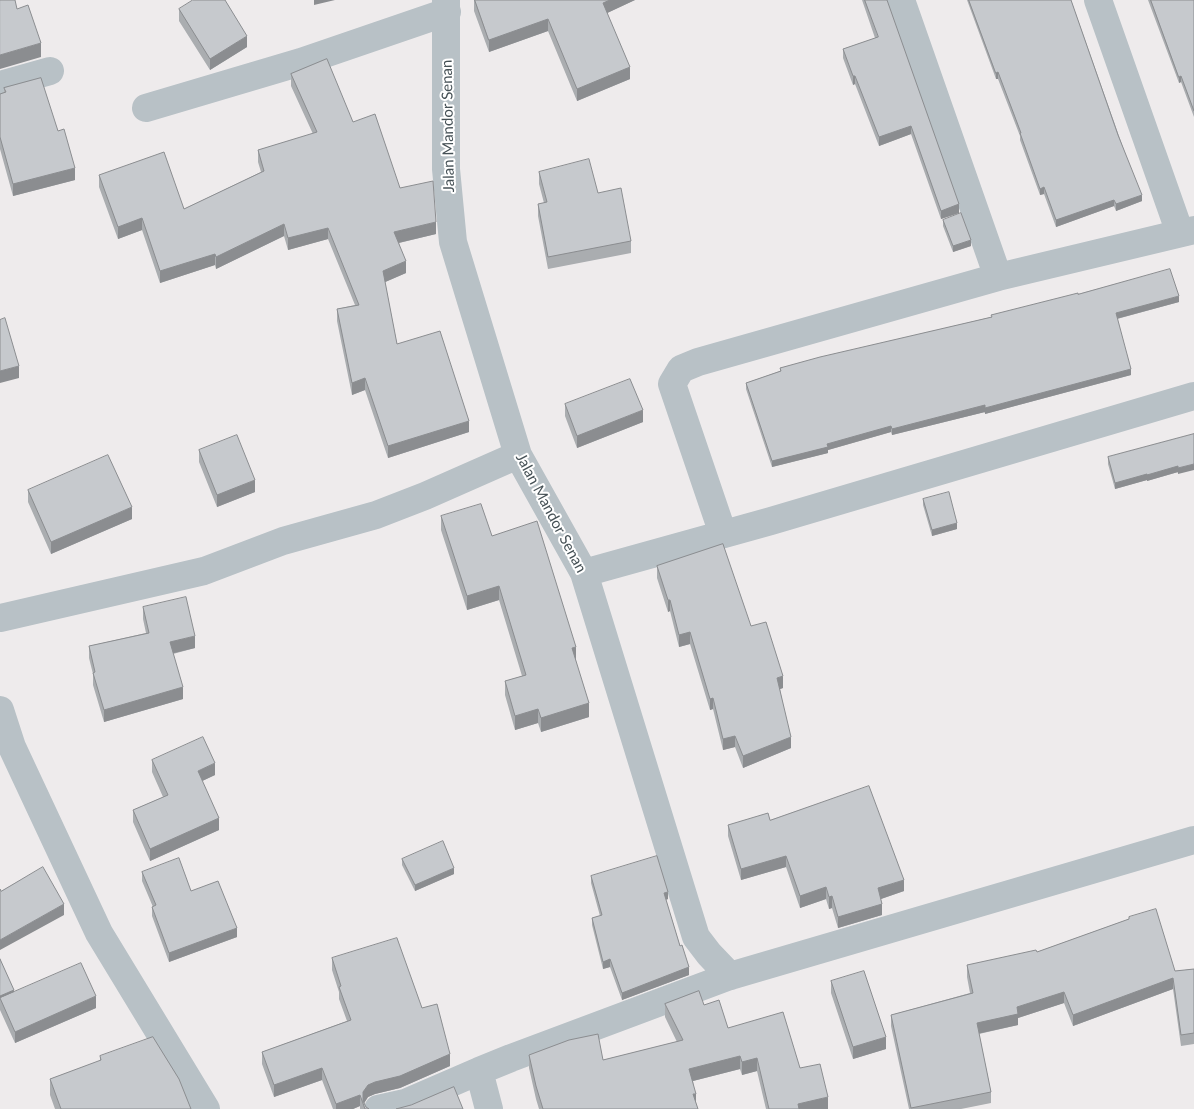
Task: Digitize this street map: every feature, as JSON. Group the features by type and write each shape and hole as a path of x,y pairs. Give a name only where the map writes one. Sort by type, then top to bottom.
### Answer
{"street":[{"path":"901,0 998,277"},
{"path":"723,534 672,384 681,369 998,277 1187,231 1098,0"},
{"path":"146,108 301,62 446,6"},
{"name":"Jalan Mandor Senan","path":"446,6 446,169 453,242 518,455 584,573 696,936 709,954 730,976"},
{"path":"0,86 50,71"},
{"path":"584,573 1194,396"},
{"path":"0,618 204,571 283,541 376,515 425,496 518,455"},
{"path":"0,710 12,747 100,933 206,1109"},
{"path":"378,1109 405,1103 479,1070 730,976 1194,840"},
{"path":"479,1070 489,1109"}],"building":[{"path":"0,0 15,0 17,9 28,5 41,43 0,55"},
{"path":"193,0 225,0 247,36 210,59 179,9"},
{"path":"475,0 610,0 603,3 630,67 577,89 548,19 489,40"},
{"path":"865,0 887,0 959,204 941,211 911,126 879,137 843,49 878,37"},
{"path":"969,0 1071,0 1118,135 1142,195 1116,204 1114,200 1056,220 1044,187 1040,189 1021,133"},
{"path":"1151,0 1194,0 1194,111 1181,76 1179,77"},
{"path":"327,59 353,122 375,114 400,188 433,181 436,222 394,232 406,261 383,271 397,344 440,331 469,421 388,446 365,378 352,383 337,309 359,305 328,228 288,238 284,224 216,257 215,254 160,271 142,218 118,227 99,175 164,152 184,209 264,171 258,150 317,132 291,74"},
{"path":"41,78 58,131 64,129 75,168 13,184 0,137 0,94 6,92 4,88"},
{"path":"589,159 598,193 621,188 631,241 548,257 538,204 547,202 539,172"},
{"path":"961,213 971,240 953,246 943,220"},
{"path":"1170,269 1179,296 1116,313 1131,369 985,408 985,405 892,429 891,426 827,444 828,447 772,461 746,383 781,371 780,368 820,357 992,317 991,315"},
{"path":"5,318 19,366 0,371 0,320"},
{"path":"630,379 643,410 577,436 565,404"},
{"path":"1194,434 1194,464 1178,468 1178,466 1115,483 1108,457"},
{"path":"237,435 255,480 217,495 199,450"},
{"path":"108,455 132,507 51,542 28,490"},
{"path":"949,492 957,523 932,530 923,499"},
{"path":"481,504 492,536 537,521 576,647 572,648 589,703 541,718 538,709 515,716 505,681 526,675 499,586 467,596 441,516"},
{"path":"723,544 751,626 766,622 783,676 777,678 791,737 743,756 735,736 723,739 713,698 710,699 690,632 679,635 670,600 668,600 657,566"},
{"path":"186,597 195,636 170,642 183,687 104,710 93,673 95,672 89,646 149,633 143,607"},
{"path":"203,737 215,763 198,771 219,818 150,849 133,810 168,795 152,760"},
{"path":"869,786 904,880 878,888 882,904 838,917 832,896 829,897 826,887 800,896 786,856 741,869 728,825 768,813 770,820"},
{"path":"443,841 454,868 415,885 402,859"},
{"path":"657,856 668,892 664,893 680,946 682,945 689,967 622,993 610,959 603,962 592,918 602,915 591,876"},
{"path":"179,858 191,891 218,881 237,928 169,953 152,907 156,905 142,872"},
{"path":"43,867 64,904 0,940 0,889 1,891"},
{"path":"1156,909 1175,971 1194,969 1194,1033 1181,1035 1173,978 1073,1015 1064,992 1017,1007 1018,1014 977,1023 991,1092 911,1108 891,1015 973,993 967,965 1036,950 1037,952 1129,919 1129,917"},
{"path":"397,938 422,1008 437,1004 450,1054 400,1076 368,1085 363,1092 363,1101 369,1109 365,1109 360,1095 336,1104 322,1068 274,1085 262,1052 351,1020 339,987 341,986 332,958"},
{"path":"0,959 14,990 0,996"},
{"path":"81,963 96,996 15,1032 0,998"},
{"path":"864,971 886,1037 853,1047 831,981"},
{"path":"699,991 704,1005 719,1000 728,1028 783,1012 800,1068 820,1064 828,1097 798,1104 799,1109 769,1109 757,1058 742,1062 740,1056 689,1069 696,1094 693,1094 698,1109 543,1109 529,1055 569,1040 598,1034 603,1060 683,1040 665,1004"},
{"path":"153,1037 179,1079 191,1109 61,1109 50,1079 101,1060 100,1056"},
{"path":"454,1087 463,1109 396,1109 411,1105"}]}
